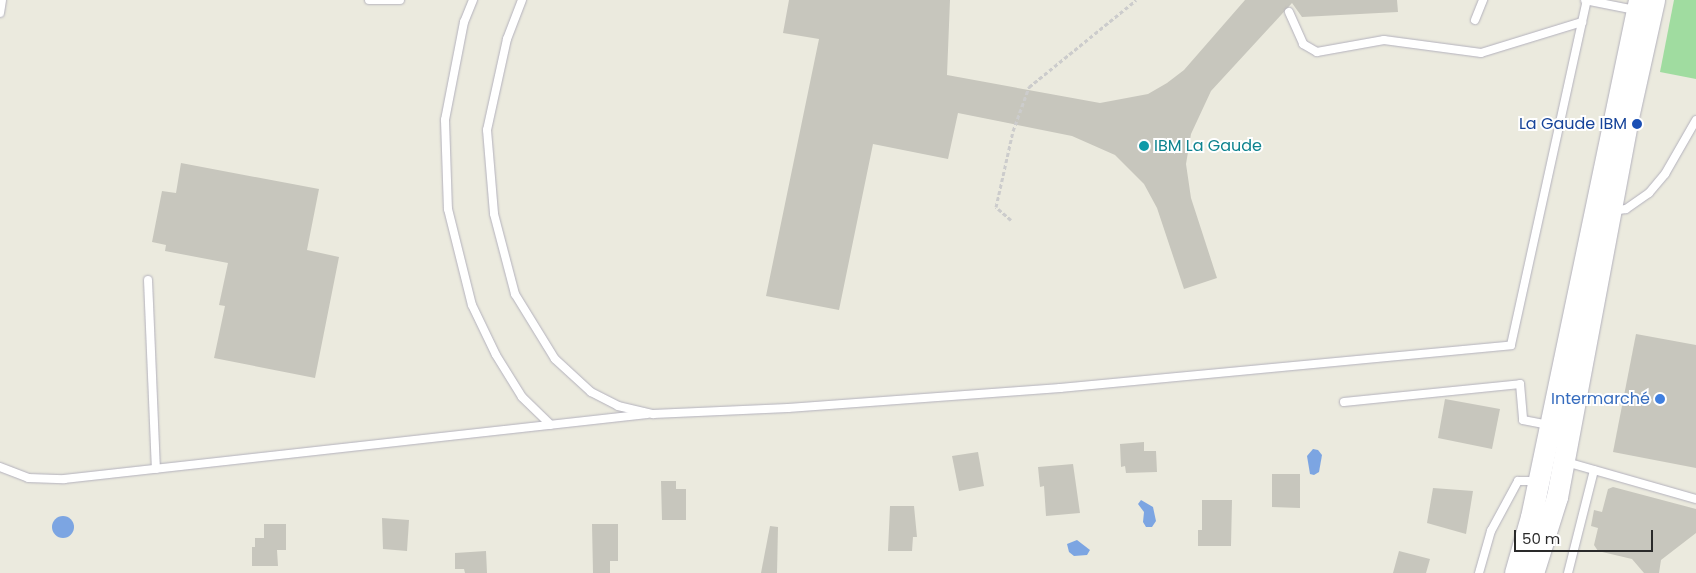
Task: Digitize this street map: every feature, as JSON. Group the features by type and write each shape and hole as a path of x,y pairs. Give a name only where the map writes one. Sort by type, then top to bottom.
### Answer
{"main road":[{"path":"1515,573 1537,481 1554,425 1559,377 1608,140 1643,4"},
{"path":"1533,573 1552,518 1560,456 1612,211 1643,4"}],"lane":[{"path":"0,13 2,0"},
{"path":"369,0 400,0"},
{"path":"473,0 464,22 445,120 448,209 472,305 496,356 522,397 551,425"},
{"path":"522,0 507,39 487,130 494,214 515,294 555,359 591,392 618,406 653,414"},
{"path":"1476,20 1484,0"},
{"path":"0,467 28,478 64,479 653,414 788,408 1060,388 1511,345 1586,0 1643,4"},
{"path":"1289,12 1303,44 1317,52 1384,40 1481,53 1582,22"},
{"path":"1579,285 1592,260 1601,218 1604,214 1612,211 1626,209 1649,193 1665,174 1696,120"},
{"path":"1608,140 1610,155 1605,203 1612,211"},
{"path":"148,280 156,469"},
{"path":"1344,402 1520,384 1523,420 1554,425"},
{"path":"1479,573 1491,531 1518,481 1537,481 1560,456 1594,470 1696,499"},
{"path":"1568,573 1594,470"}],"path":[{"path":"1011,220 996,207 1013,132 1029,88 1136,0"}],"green space":[{"path":"1674,0 1696,0 1696,79 1660,72"}],"water":[{"path":"1313,449 1318,450 1322,455 1319,472 1314,475 1310,474 1307,456"},
{"path":"1141,500 1153,507 1156,521 1152,527 1146,527 1143,522 1144,512 1138,504"},
{"path":"63,516 71,519 74,527 71,535 63,538 55,535 52,527 55,519"},
{"path":"1077,540 1090,550 1087,555 1074,556 1069,552 1067,544"}],"building":[{"path":"789,0 950,0 947,75 1100,103 1148,94 1167,83 1184,70 1245,0 1397,0 1398,12 1302,17 1292,3 1211,91 1191,134 1186,164 1191,198 1217,278 1184,289 1157,208 1144,184 1115,155 1072,136 958,113 948,159 873,144 839,310 766,296 819,39 783,33"},
{"path":"181,163 319,189 307,250 339,257 315,378 214,358 225,306 219,305 228,263 165,251 166,245 152,242 162,191 176,193"},
{"name":"Intermarché","path":"1636,334 1696,345 1696,468 1613,452"},
{"path":"1445,399 1500,409 1492,449 1438,438"},
{"path":"1144,442 1144,451 1156,451 1157,472 1126,473 1125,466 1121,467 1120,444"},
{"path":"978,452 984,486 959,491 952,456"},
{"path":"1073,464 1080,513 1046,516 1044,486 1040,487 1038,467"},
{"path":"1272,474 1300,474 1300,508 1272,507"},
{"path":"661,481 676,481 676,489 686,489 686,520 662,520"},
{"path":"1613,487 1696,509 1696,533 1661,560 1659,573 1644,573 1632,559 1598,551 1594,545 1598,528 1591,526 1594,510 1602,512 1608,489"},
{"path":"1433,488 1473,491 1466,534 1427,523"},
{"path":"1202,500 1232,500 1231,546 1198,546 1198,530 1202,530"},
{"path":"890,506 914,506 917,537 913,537 912,551 888,551"},
{"path":"382,518 409,520 407,551 383,549"},
{"path":"264,524 286,524 286,550 277,550 278,566 252,566 252,547 255,547 255,538 264,538"},
{"path":"592,524 618,524 618,561 610,561 610,573 593,573"},
{"path":"770,526 778,527 777,573 761,573"},
{"path":"486,551 487,573 465,573 464,569 455,569 455,553"},
{"path":"1399,551 1430,559 1426,573 1393,573"}],"place":[{"name":"La Gaude IBM","path":"1637,124"},
{"name":"IBM La Gaude","path":"1144,146"},
{"name":"Intermarché","path":"1660,399"}]}
